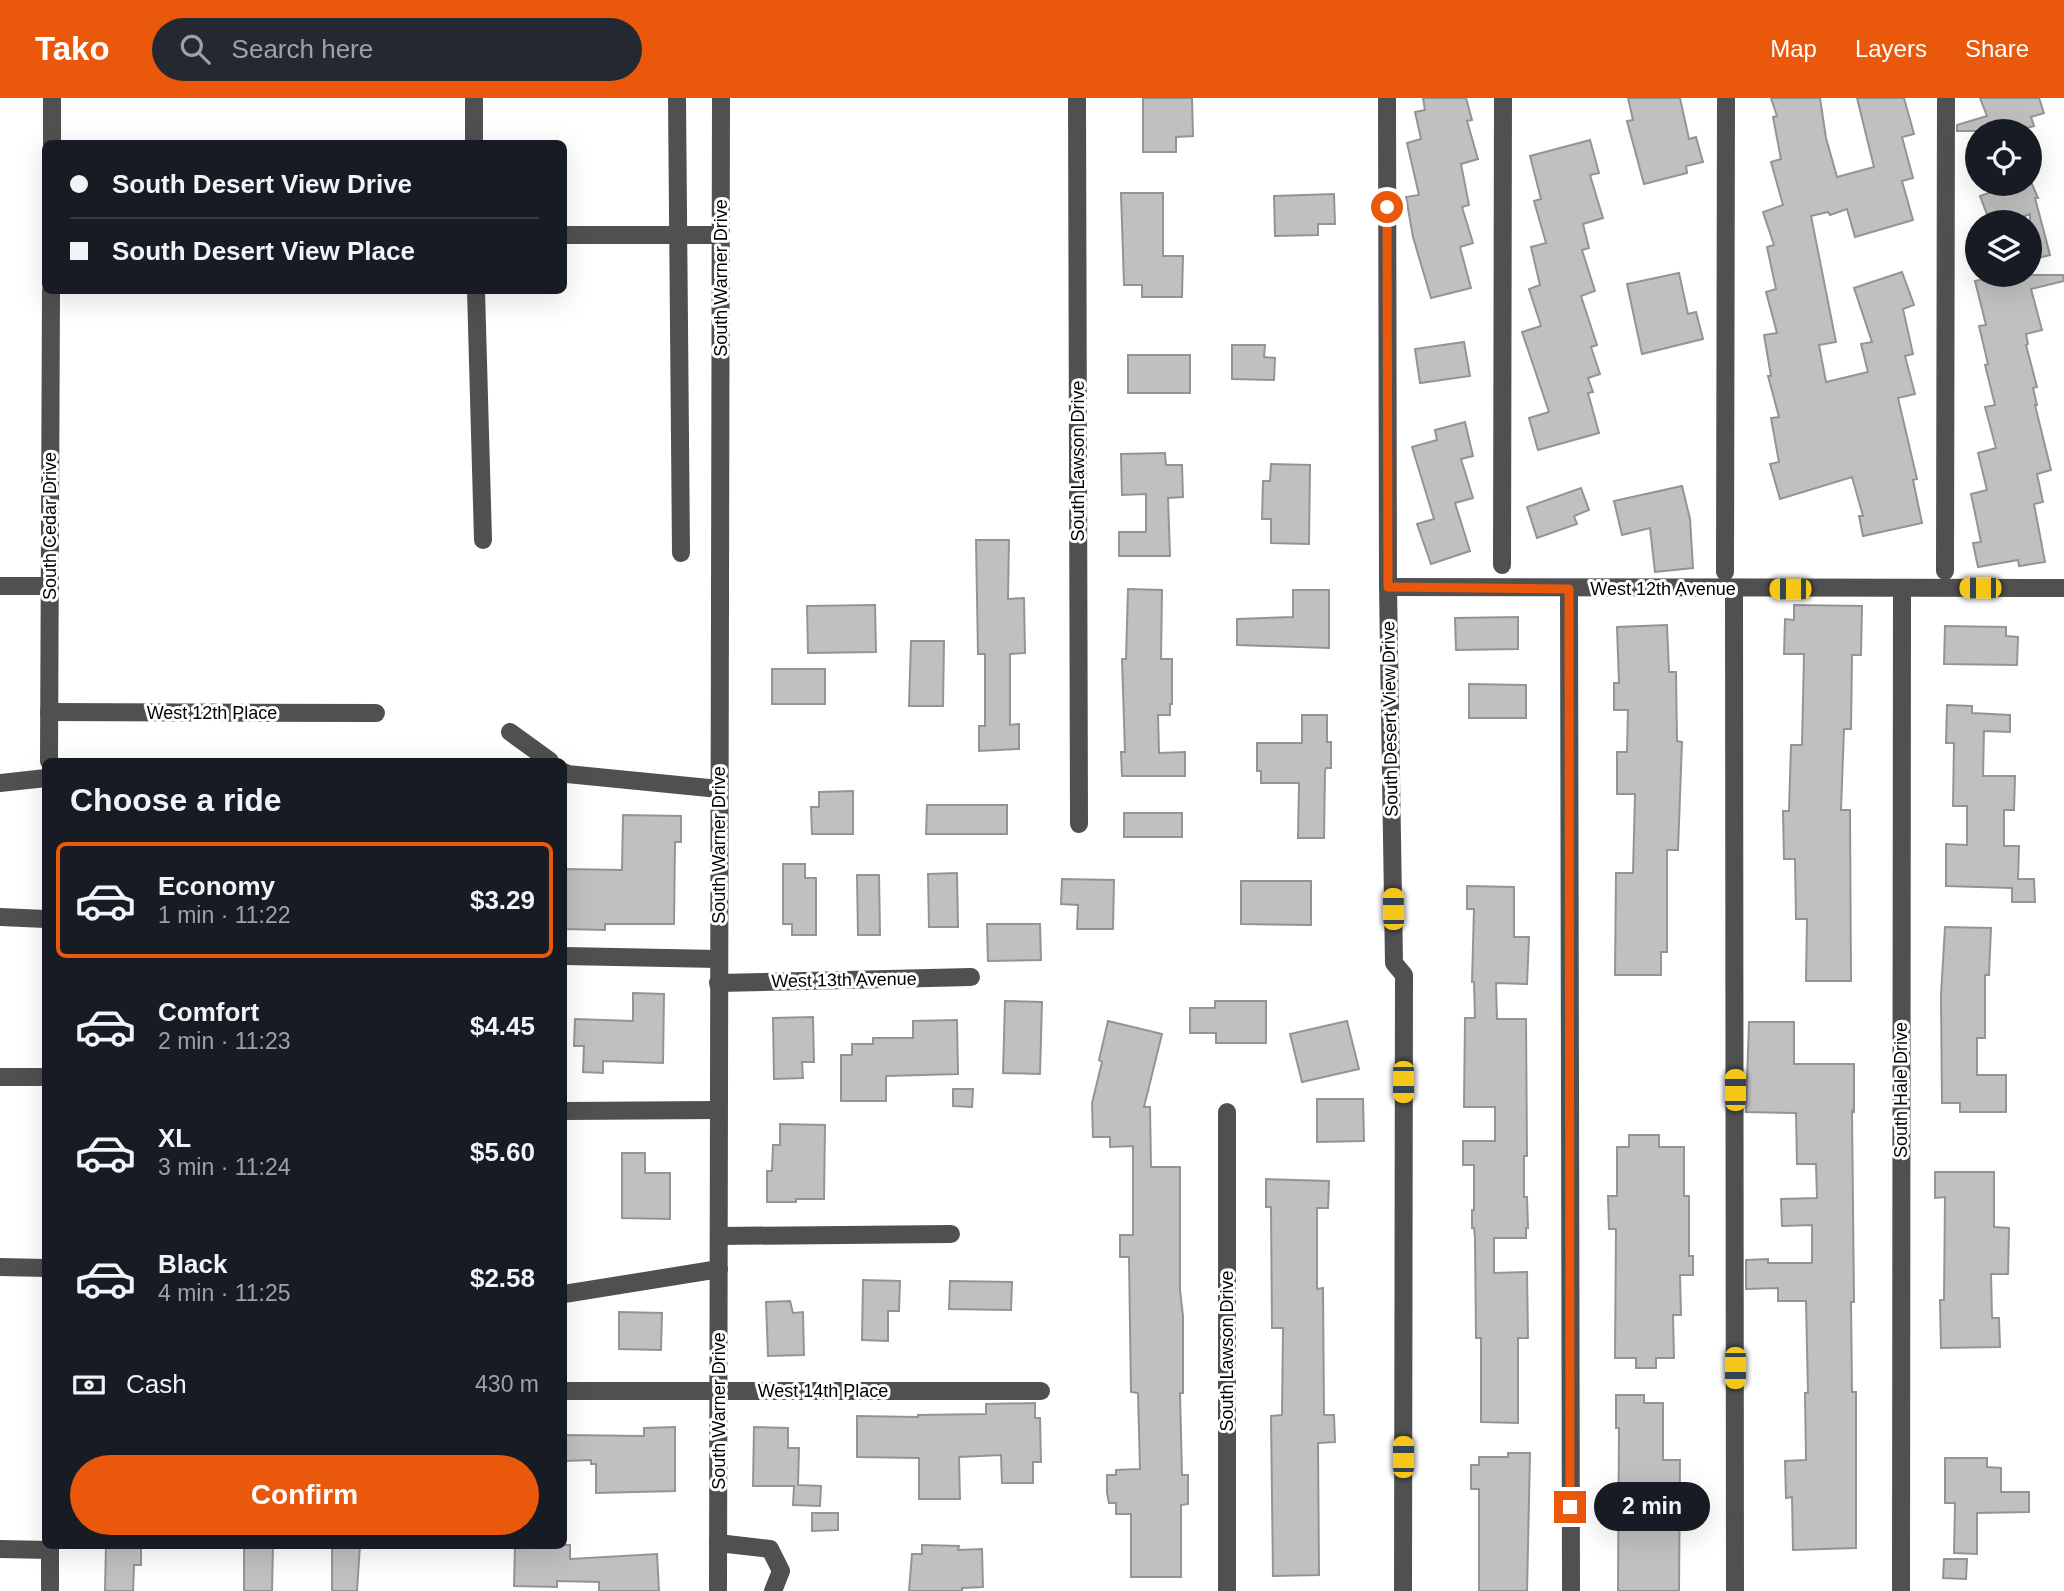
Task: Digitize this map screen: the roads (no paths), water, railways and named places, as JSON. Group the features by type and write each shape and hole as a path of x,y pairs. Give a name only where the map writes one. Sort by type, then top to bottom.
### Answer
{"street":[{"path":"52,98 52,140"},
{"path":"474,98 474,140"},
{"path":"677,98 681,553"},
{"name":"South Warner Drive","path":"718,1591 721,98"},
{"name":"South Lawson Drive","path":"1077,98 1079,824"},
{"name":"South Desert View Drive","path":"1387,98 1388,587 1394,963 1404,975 1402,1591"},
{"path":"1502,565 1503,98"},
{"path":"1725,572 1726,98"},
{"path":"1945,570 1946,98"},
{"path":"567,235 721,235"},
{"name":"South Cedar Drive","path":"49,758 51,294"},
{"path":"476,294 483,540"},
{"path":"0,586 50,586"},
{"name":"West 12th Avenue","path":"1388,587 2062,588"},
{"path":"1569,589 1571,1591"},
{"path":"1734,589 1735,1591"},
{"name":"South Hale Drive","path":"1901,1591 1902,589"},
{"name":"West 12th Place","path":"49,712 376,713"},
{"path":"510,732 546,758"},
{"path":"567,774 719,789"},
{"path":"0,783 42,778"},
{"path":"0,917 42,919"},
{"path":"567,956 718,959"},
{"name":"West 13th Avenue","path":"718,983 971,977"},
{"path":"0,1077 42,1077"},
{"path":"567,1111 718,1110"},
{"name":"South Lawson Drive","path":"1227,1112 1227,1591"},
{"path":"719,1236 951,1234"},
{"path":"0,1267 42,1268"},
{"path":"567,1294 719,1269"},
{"name":"West 14th Place","path":"567,1391 1041,1391"},
{"path":"718,1543 770,1549 781,1571 773,1591"},
{"path":"0,1549 42,1547"},
{"path":"50,1549 50,1591"}]}
